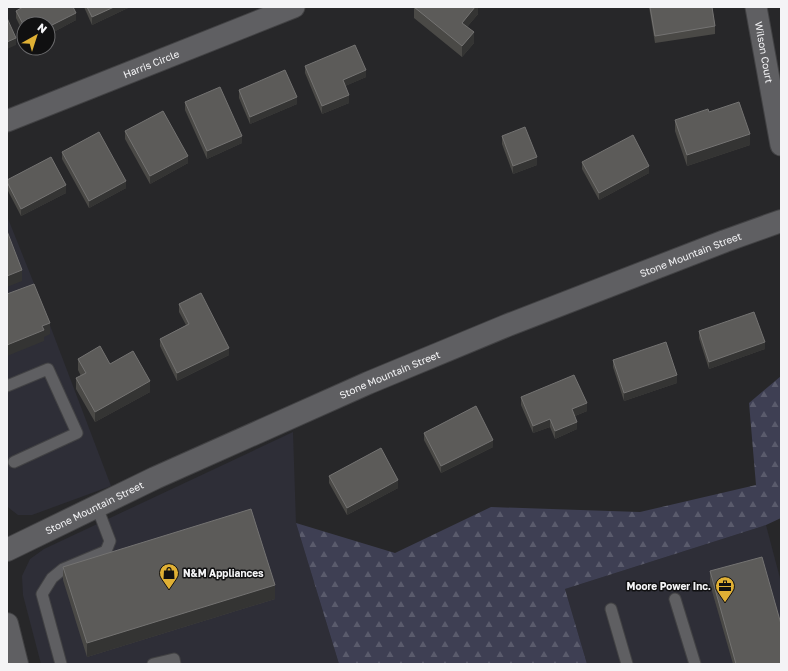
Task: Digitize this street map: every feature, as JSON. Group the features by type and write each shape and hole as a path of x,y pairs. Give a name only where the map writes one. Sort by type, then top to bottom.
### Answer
{"main road":[{"name":"Stone Mountain Street","path":"7,550 155,478 368,383 508,325 730,239 781,221"},
{"path":"7,624 14,662"}],"street":[{"name":"Harris Circle","path":"7,121 294,7"},
{"name":"Wilson Court","path":"756,7 781,145"}],"lane":[{"path":"7,386 48,369 77,433 14,462"},
{"path":"61,664 42,594 52,578 63,569 106,551 110,541 97,507"},
{"path":"675,599 695,664"},
{"path":"611,609 627,664"},
{"path":"153,664 174,659 175,664"}],"shaded area":[{"path":"7,216 111,486 32,515 18,515 7,506"},
{"path":"293,432 296,523 339,664 41,664 23,595 22,576 30,559 44,549"},
{"path":"766,525 781,582 781,664 587,664 565,589"}],"green space":[{"path":"781,376 781,518 766,525 565,589 587,664 339,664 296,523 395,553 491,507 640,512 756,485 749,403"}],"building":[{"path":"23,7 73,7 76,13 56,23 56,16 19,16 16,11"},
{"path":"87,7 114,7 92,17"},
{"path":"414,7 475,7 462,23 474,32 462,46"},
{"path":"650,7 712,7 715,26 655,36"},
{"path":"7,18 16,38 7,42"},
{"path":"355,45 366,70 343,80 349,95 322,106 305,66"},
{"path":"285,70 297,97 250,117 239,90"},
{"path":"220,87 242,136 207,151 185,102"},
{"path":"739,102 750,134 687,155 675,120 708,109 709,112"},
{"path":"163,111 188,156 150,176 125,131"},
{"path":"525,127 537,157 513,166 502,136"},
{"path":"99,132 126,181 89,201 62,152"},
{"path":"633,135 649,166 599,193 582,162"},
{"path":"51,157 66,185 21,209 7,180"},
{"path":"7,231 22,270 7,276"},
{"path":"34,284 50,323 42,326 44,330 7,345 7,294"},
{"path":"201,293 229,348 177,373 160,339 189,324 179,304"},
{"path":"754,312 765,342 709,362 699,331"},
{"path":"666,342 677,375 624,393 613,360"},
{"path":"100,346 110,364 133,351 150,381 95,412 76,378 86,373 78,359"},
{"path":"574,375 587,403 572,409 577,422 555,431 550,419 533,426 521,397"},
{"path":"476,406 493,440 441,466 424,433"},
{"path":"381,448 398,480 347,508 329,476"},
{"name":"N&M Appliances","path":"251,509 275,585 87,643 63,567"},
{"path":"762,557 781,624 781,664 736,664 710,571"}],"place":[{"name":"N&M Appliances","path":"169,590"},
{"name":"Moore Power Inc.","path":"725,603"}]}
